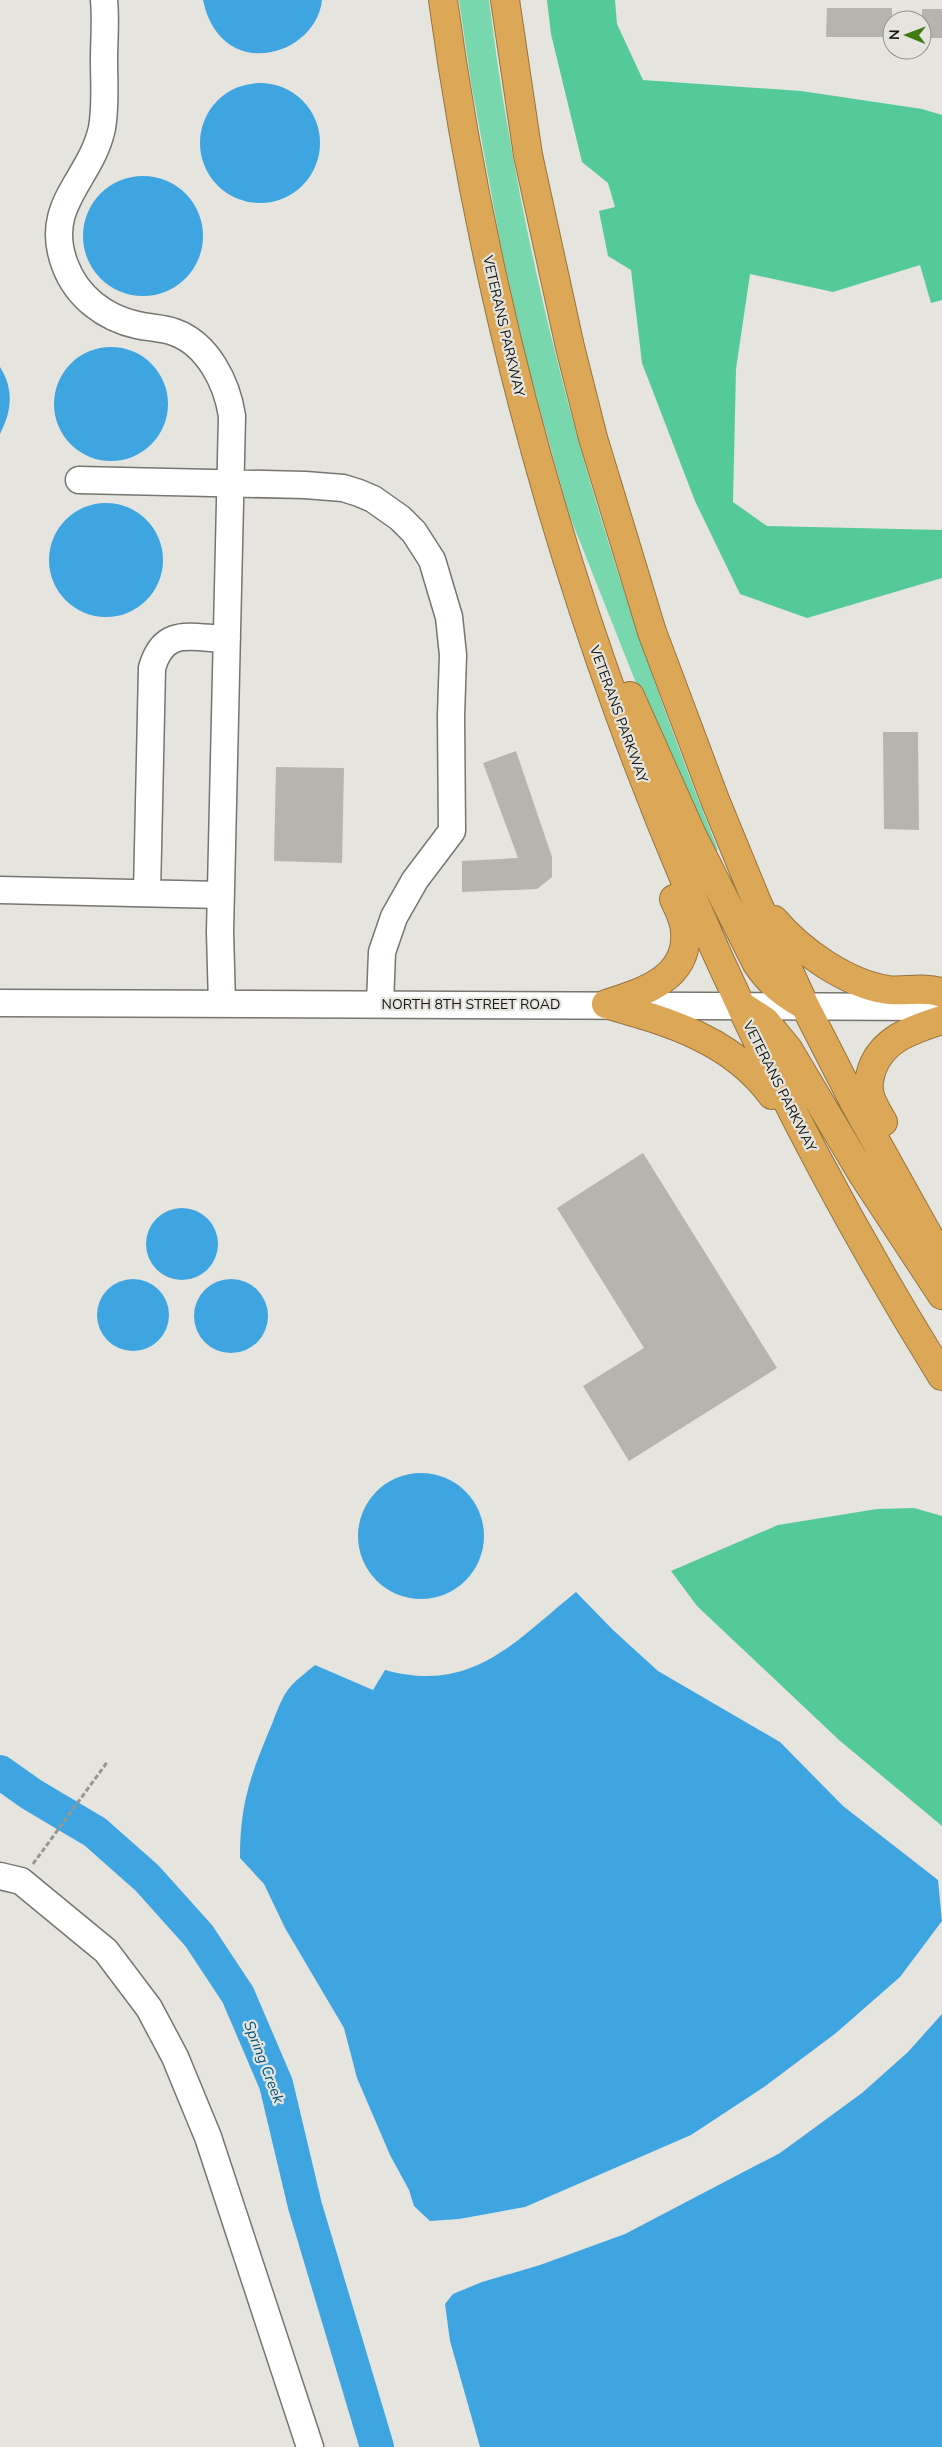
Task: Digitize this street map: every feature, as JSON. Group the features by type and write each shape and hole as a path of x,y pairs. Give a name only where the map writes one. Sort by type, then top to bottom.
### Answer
{"highway":[{"name":"VETERANS PARKWAY","path":"442,0 474,186 495,291 536,456 606,680 658,818 738,1004 852,1227 942,1376"},
{"path":"505,0 528,156 570,347 593,438 652,632 715,800 756,900 805,1006 854,1102 942,1260"},
{"path":"594,645 615,660 692,835 757,964 764,974 783,992 805,1006"},
{"path":"606,680 608,731 683,921 686,933 675,969 665,978 646,991 606,1004"},
{"path":"756,900 786,935 802,950 836,971 887,990 942,993"},
{"path":"606,1004 667,1021 723,1048 759,1078 813,1152"},
{"path":"738,1004 765,1021 788,1049 863,1175 942,1295"},
{"path":"942,1020 912,1030 888,1045 874,1065 869,1079 869,1088 871,1099 942,1229"}],"street":[{"path":"104,0 102,127 91,159 69,194 63,208 60,236 65,266 86,299 103,312 138,325 176,333 191,342 215,368 224,384 232,416 221,895 222,1004"},
{"path":"79,480 325,486 359,493 373,499 400,518 414,532 432,560 449,618 453,655 452,831 415,880 394,917 384,943 388,1005"},
{"path":"147,893 152,668 156,654 162,643 173,638 227,639"},
{"path":"0,890 221,895"},
{"name":"NORTH 8TH STREET ROAD","path":"0,1003 738,1004 942,1007"},
{"path":"0,1876 21,1881 106,1951 149,2008 175,2057 208,2137 310,2447"}],"path":[{"path":"31,1868 108,1761"}],"green space":[{"path":"459,0 489,0 505,109 525,218 549,326 576,432 607,538 641,643 678,747 718,850 712,853 638,688 569,514 527,362 502,252 471,82"},
{"path":"547,0 615,0 617,24 643,80 801,91 922,109 942,115 942,300 931,303 920,265 833,292 750,274 736,369 733,502 767,526 942,530 942,578 807,618 740,594 695,501 642,363 631,270 608,256 599,211 615,207 608,183 582,162 551,34"},
{"path":"914,1508 942,1516 942,1826 839,1740 697,1606 671,1571 778,1525 877,1509"}],"water":[{"path":"203,0 322,0 317,17 308,31 296,42 281,49 265,53 248,52 233,46 219,35 213,27"},
{"path":"260,83 272,84 283,88 293,93 302,101 310,110 315,120 319,131 319,155 315,166 310,176 302,185 293,193 283,198 272,202 260,203 248,202 237,198 227,193 218,185 210,176 205,166 201,155 200,143 201,131 205,120 210,110 218,101 227,93 237,88 248,84"},
{"path":"143,176 155,177 166,181 176,186 185,194 193,203 198,213 202,224 202,248 198,259 193,269 185,278 176,286 166,291 155,295 143,296 131,295 120,291 110,286 101,278 93,269 88,259 84,248 83,236 84,224 88,213 93,203 101,194 110,186 120,181 131,177"},
{"path":"111,347 133,351 143,356 159,372 164,382 168,404 164,426 159,436 143,452 133,457 111,461 89,457 79,452 63,436 58,426 54,404 58,382 63,372 79,356 89,351"},
{"path":"0,367 8,384 10,400 7,417 0,434"},
{"path":"106,503 128,507 138,512 154,528 159,538 163,560 159,582 154,592 138,608 128,613 106,617 84,613 74,608 58,592 53,582 49,560 53,538 58,528 74,512 84,507"},
{"path":"182,1208 196,1211 208,1218 215,1230 218,1244 215,1258 208,1270 196,1277 182,1280 168,1277 156,1270 149,1258 146,1244 149,1230 156,1218 168,1211"},
{"path":"133,1279 153,1285 163,1295 169,1315 163,1335 153,1345 133,1351 113,1345 103,1335 97,1315 103,1295 113,1285"},
{"path":"231,1279 245,1282 257,1290 265,1302 268,1316 265,1330 257,1342 245,1350 231,1353 217,1350 205,1342 197,1330 194,1316 197,1302 205,1290 217,1282"},
{"path":"421,1473 445,1478 456,1483 466,1491 474,1501 479,1512 484,1536 479,1560 474,1571 466,1581 456,1589 445,1594 421,1599 397,1594 386,1589 376,1581 368,1571 363,1560 358,1536 363,1512 368,1501 376,1491 386,1483 397,1478"},
{"path":"576,1592 613,1630 658,1671 780,1742 843,1806 938,1880 942,1921 900,1977 836,2033 764,2087 691,2135 525,2207 459,2219 430,2221 414,2206 409,2190 390,2155 357,2078 344,2028 285,1928 264,1884 240,1858 242,1820 248,1789 258,1758 282,1699 294,1683 315,1665 373,1690 385,1670 416,1676 443,1675 468,1669 490,1659 512,1645"},
{"path":"942,2014 942,2447 480,2447 450,2341 445,2304 453,2294 482,2282 540,2265 625,2234 780,2153 862,2093 908,2052"}],"building":[{"path":"827,8 892,8 892,10 882,10 882,37 826,37"},
{"path":"942,9 942,38 932,38 932,10 922,10"},
{"path":"883,732 918,732 919,830 884,829"},
{"path":"516,751 552,857 552,877 537,889 462,892 462,861 518,858 483,763"},
{"path":"276,767 344,768 342,863 274,861"},
{"path":"643,1153 777,1368 629,1461 583,1386 644,1348 557,1208"}],"waterway":[{"name":"Spring Creek","path":"0,1772 31,1794 95,1832 147,1878 199,1936 238,1995 276,2084 305,2206 377,2447"}]}
